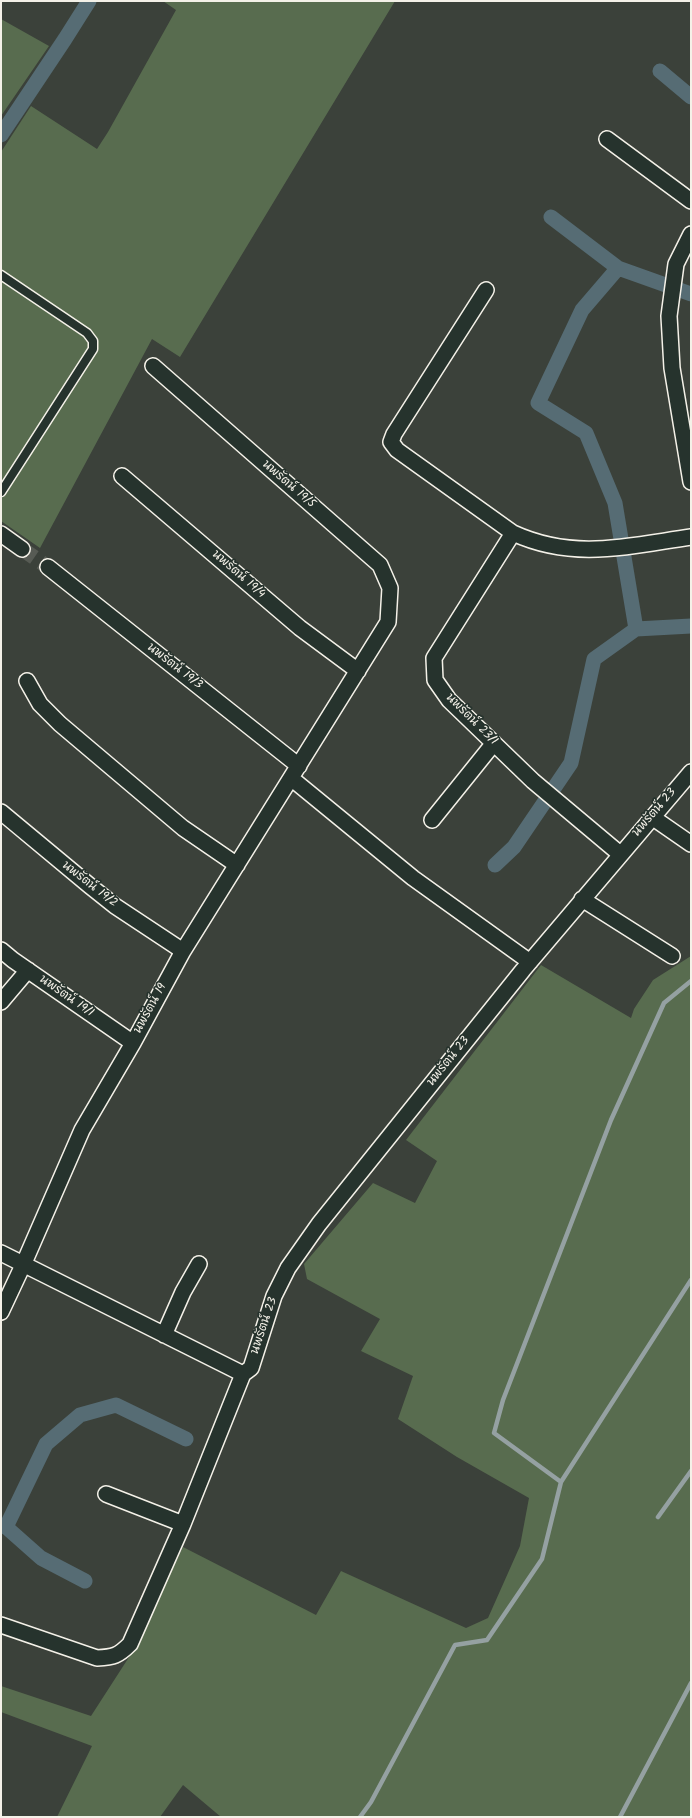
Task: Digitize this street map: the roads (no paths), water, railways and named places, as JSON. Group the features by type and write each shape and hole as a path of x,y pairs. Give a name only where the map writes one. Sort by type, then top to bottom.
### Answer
{"street":[{"path":"607,138 691,201"},
{"path":"691,234 676,264 669,316 672,368 691,482"},
{"path":"486,290 394,434 391,442 397,450 513,533 532,542 556,548 598,550 691,537"},
{"name":"นพรัตน์ 19/5","path":"153,366 380,565 390,588 388,622"},
{"name":"นพรัตน์ 19/4","path":"122,476 300,628 358,671"},
{"name":"นพรัตน์ 23/1","path":"513,533 434,658 435,680 449,700 534,781 620,854"},
{"path":"1,534 22,549"},
{"name":"นพรัตน์ 19/3","path":"48,567 295,772 413,878 530,962"},
{"name":"นพรัตน์ 19","path":"1,1312 24,1264 82,1130 133,1043 183,951 388,622"},
{"path":"27,681 40,704 60,724 183,828 237,865"},
{"path":"432,820 494,743"},
{"name":"นพรัตน์ 23","path":"1,1625 97,1658 111,1657 120,1654 130,1644 183,1524 243,1374 251,1368 274,1296 288,1268 314,1230 530,962 691,772"},
{"name":"นพรัตน์ 19/2","path":"1,812 115,906 183,951"},
{"path":"652,817 691,844"},
{"path":"582,899 672,956"},
{"name":"นพรัตน์ 19/1","path":"1,950 133,1043"},
{"path":"1,1002 28,970"},
{"path":"1,1253 243,1374"},
{"path":"164,1335 183,1292 199,1264"},
{"path":"106,1494 183,1524"}],"lane":[{"path":"1,275 87,333 93,342 93,349 1,492"}],"waterway":[{"path":"1,135 89,1"},
{"path":"660,71 691,97"},
{"path":"551,217 618,268 582,310 538,403 586,433 615,503 636,629"},
{"path":"618,268 691,294"},
{"path":"495,865 514,847 571,763 594,659 636,629 691,626"},
{"path":"360,1817 371,1802 455,1645 487,1640 542,1559 561,1482 494,1433 503,1400 611,1120 664,1003 691,981"},
{"path":"561,1482 691,1280"},
{"path":"1,1526 6,1527 46,1444 80,1415 116,1405 186,1439"},
{"path":"658,1517 691,1471"},
{"path":"6,1527 41,1558 85,1581"},
{"path":"620,1817 691,1683"}],"tunnel":[{"path":"22,549 48,567"}]}
